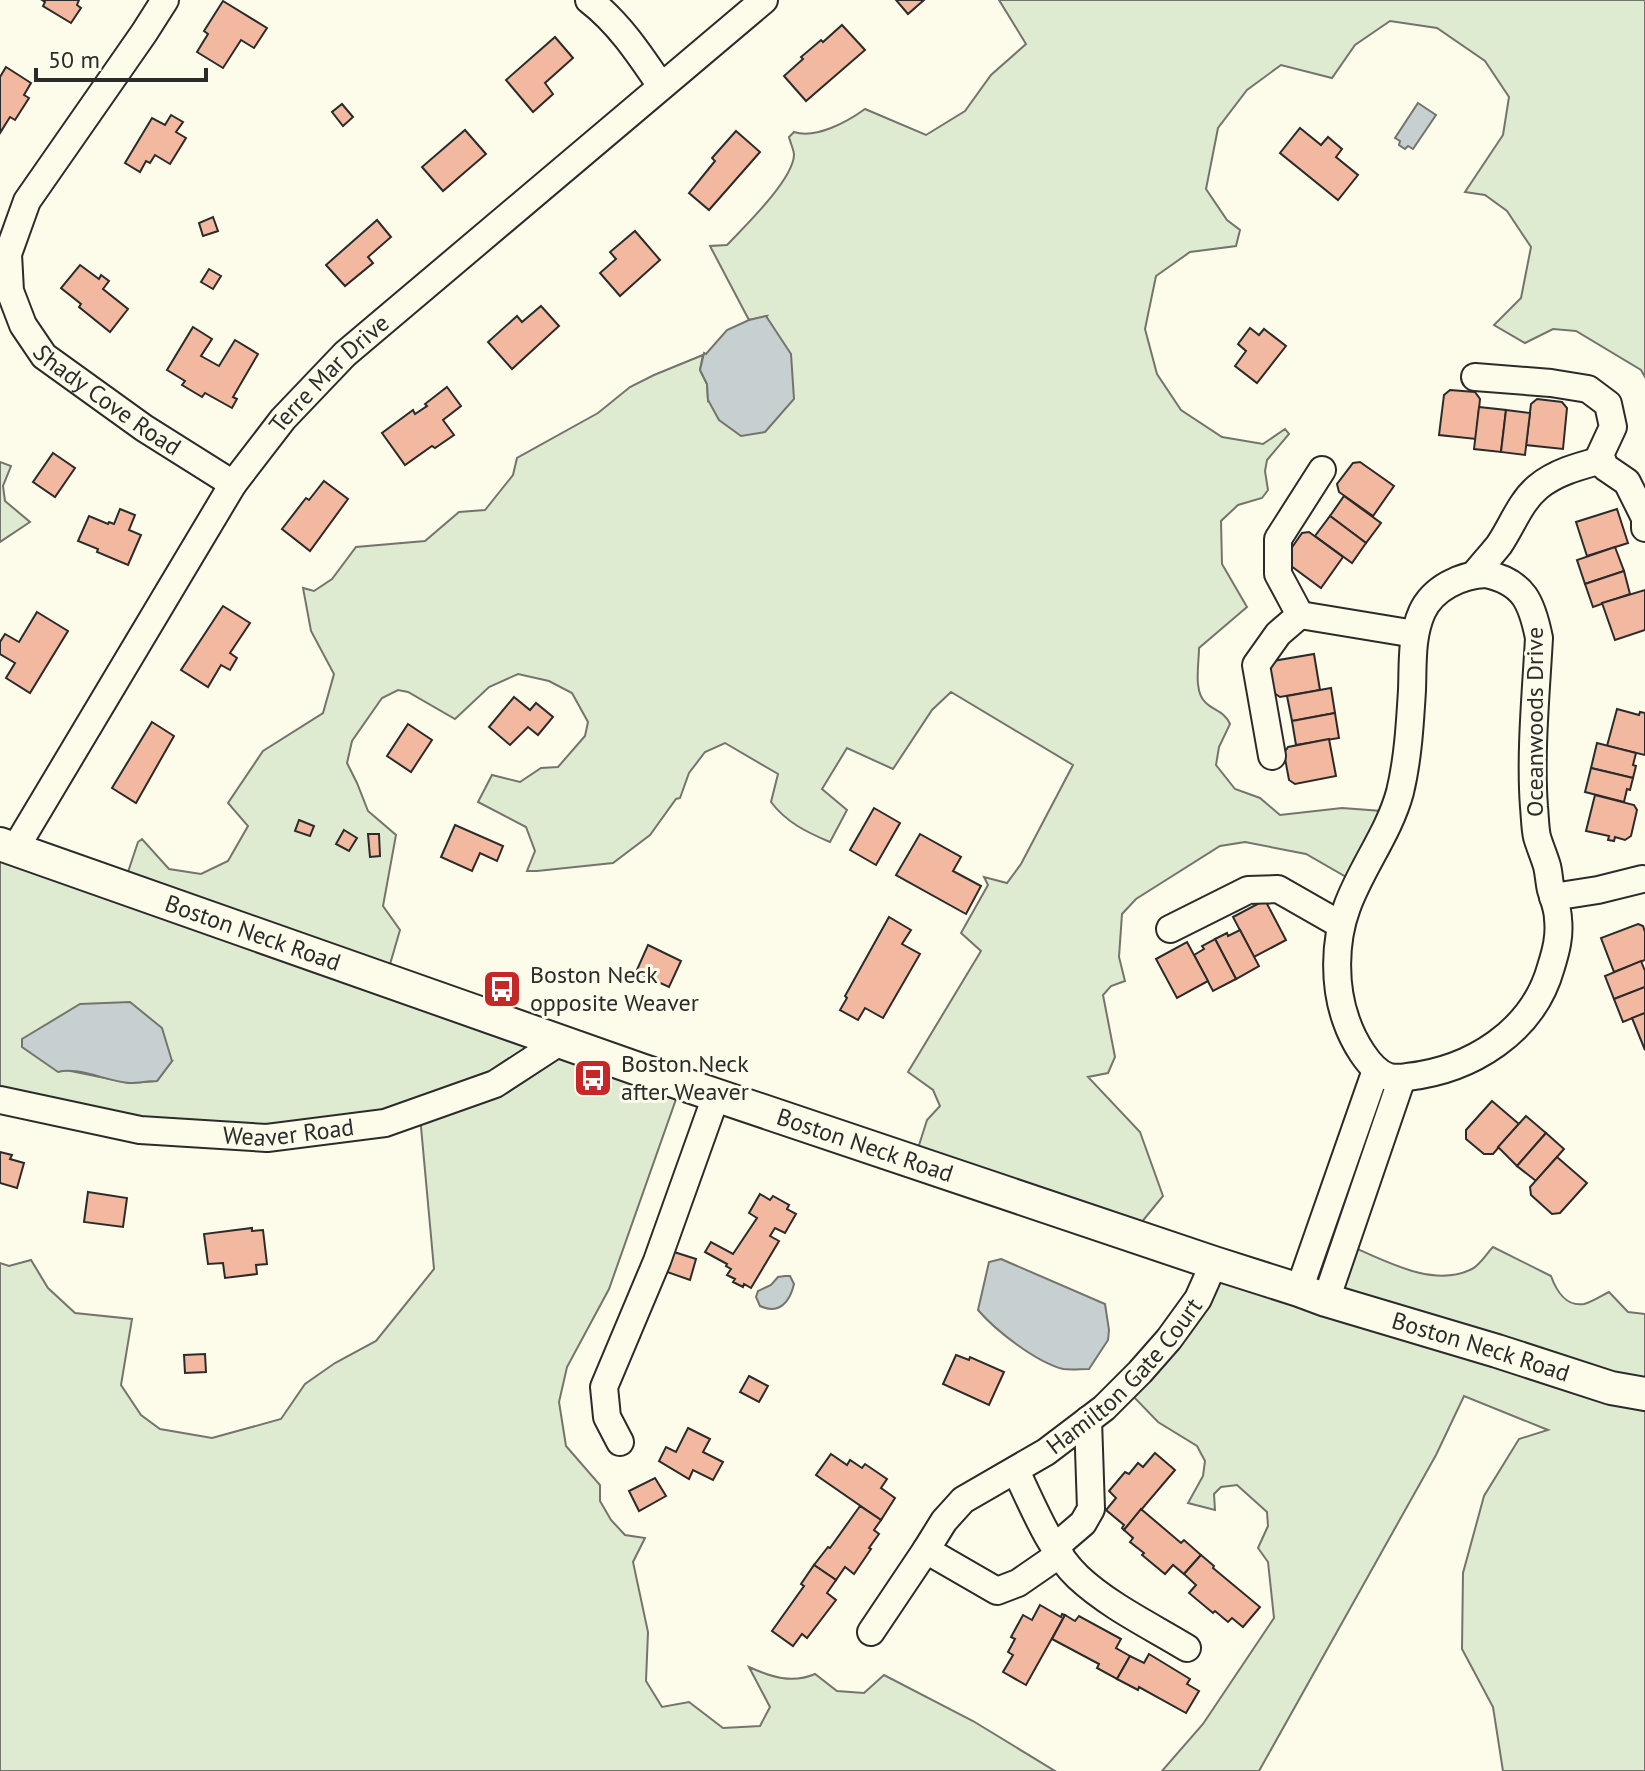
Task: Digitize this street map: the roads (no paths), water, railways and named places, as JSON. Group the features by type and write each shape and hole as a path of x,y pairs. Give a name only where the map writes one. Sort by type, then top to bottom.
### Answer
{"main road":[{"name":"Boston Neck Road","path":"8,847 716,1096 1214,1263 1611,1388 1645,1394"}],"street":[{"name":"Shady Cove Road","path":"165,0 27,201 8,254 10,291 23,325 44,356 144,428 233,484"},
{"path":"589,0 636,48 661,86"},
{"name":"Terre Mar Drive","path":"8,847 233,484 283,419 345,354 764,0"},
{"path":"1475,377 1588,389 1608,404 1613,427 1600,455 1605,467 1627,482 1645,518 1645,528"},
{"path":"1313,1295 1330,1204 1376,1070 1359,1049 1346,1021 1338,973 1341,925 1400,791 1410,719 1415,634 1422,611 1450,583 1474,575 1499,545 1517,512 1535,489 1573,468 1602,460"},
{"path":"1300,615 1278,574 1278,539 1322,470"},
{"name":"Oceanwoods Drive","path":"1376,1070 1388,1077 1402,1078 1431,1073 1456,1066 1496,1045 1524,1019 1540,996 1557,948 1558,915 1537,836 1534,803 1539,638 1534,615 1526,597 1509,581 1486,574 1474,575"},
{"path":"1300,615 1415,634"},
{"path":"1272,756 1256,665 1278,634 1300,615"},
{"path":"1553,897 1644,878"},
{"path":"1170,929 1248,890 1278,889 1341,925"},
{"name":"Weaver Road","path":"0,1100 140,1130 267,1138 385,1123 495,1084 561,1041"},
{"path":"1313,1295 1356,1213 1402,1078"},
{"path":"620,1442 607,1417 604,1387 657,1261 716,1096"},
{"path":"1330,1204 1356,1213"},
{"name":"Hamilton Gate Court","path":"871,1632 944,1521 963,1500 1046,1452 1122,1390 1169,1339 1198,1299 1214,1263"},
{"path":"926,1550 997,1591 1018,1583 1058,1550 1083,1523 1091,1509 1088,1420"},
{"path":"1016,1471 1049,1538 1077,1576 1103,1597 1187,1648"}],"place":[{"name":"Boston Neck opposite Weaver","path":"502,989"},
{"name":"Boston Neck after Weaver","path":"593,1078"}]}
